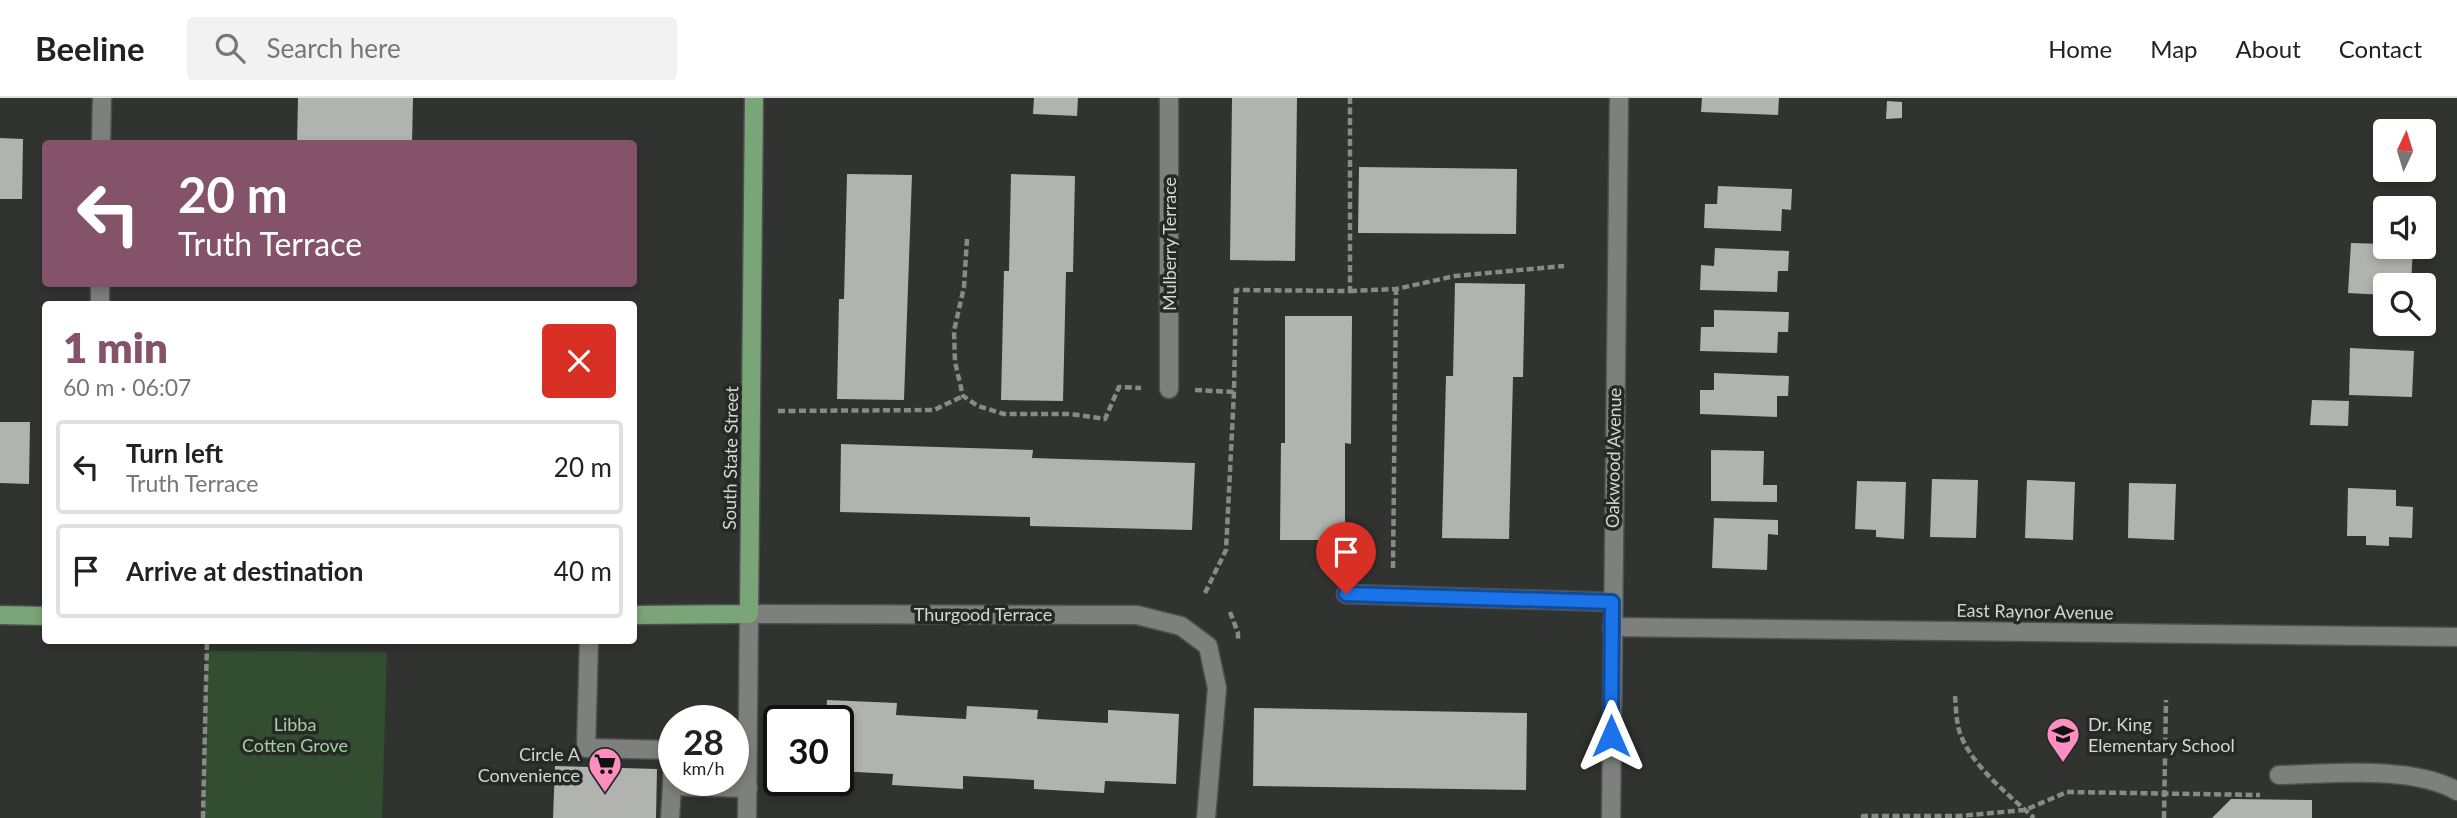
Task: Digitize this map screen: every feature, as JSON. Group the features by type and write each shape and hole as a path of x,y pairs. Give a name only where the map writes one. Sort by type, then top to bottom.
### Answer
{"main road":[{"name":"South State Street","path":"749,614 754,98"},
{"path":"637,615 749,614"},
{"path":"0,615 42,617"}],"street":[{"path":"102,98 102,140"},
{"name":"Mulberry Terrace","path":"1168,98 1168,389"},
{"name":"Oakwood Avenue","path":"1611,818 1619,98"},
{"path":"1346,594 1612,602"},
{"name":"Thurgood Terrace","path":"749,614 1137,615 1181,626 1208,646 1217,688 1206,818"},
{"name":"South State Street","path":"748,705 749,614"},
{"name":"East Raynor Avenue","path":"1612,627 2457,637"},
{"path":"589,644 586,748 658,750"},
{"path":"2278,775 2401,774 2434,780 2457,791"},
{"path":"670,818 671,796"},
{"name":"South State Street","path":"747,818 748,796"}],"path":[{"path":"1350,98 1350,291"},
{"path":"967,239 964,287 954,331 955,362 963,396 978,406 1004,414 1071,414 1105,419 1119,387 1234,392"},
{"path":"1205,593 1226,550 1236,290 1396,289 1455,276 1564,266"},
{"path":"1394,570 1396,289"},
{"path":"751,411 934,410 963,396"},
{"path":"203,818 206,644"},
{"path":"1955,696 1958,727 1975,761 2034,818"},
{"path":"2164,818 2166,700"},
{"path":"1863,818 1959,817 2025,810 2067,792 2263,795"}],"green space":[{"name":"Libba Cotten Grove","path":"206,651 387,652 382,818 203,818"}],"building":[{"path":"298,98 413,98 412,140 297,140"},
{"path":"1034,98 1078,98 1077,116 1033,114"},
{"path":"1232,98 1297,98 1295,261 1230,260"},
{"path":"1702,98 1779,98 1778,115 1701,112"},
{"path":"1887,101 1902,102 1902,118 1886,119"},
{"path":"0,138 23,139 22,199 0,199"},
{"path":"1359,167 1517,169 1516,234 1358,233"},
{"path":"847,174 912,175 904,400 837,399 839,299 844,299"},
{"path":"1011,174 1075,176 1073,272 1066,272 1063,401 1001,400 1004,271 1009,271"},
{"path":"1718,186 1792,189 1791,210 1782,209 1781,231 1704,228 1705,204 1717,204"},
{"path":"2351,243 2373,244 2373,259 2412,259 2412,273 2373,273 2373,294 2348,293"},
{"path":"1715,248 1789,251 1788,271 1778,271 1777,292 1700,290 1701,265 1714,266"},
{"path":"1455,283 1525,284 1523,377 1513,377 1509,539 1442,538 1446,376 1453,376"},
{"path":"1714,310 1789,312 1788,332 1778,332 1777,353 1700,351 1701,327 1714,327"},
{"path":"1285,316 1352,316 1351,444 1345,443 1345,540 1280,540 1281,443 1285,443"},
{"path":"2350,348 2414,351 2412,397 2349,395"},
{"path":"1714,373 1789,376 1788,396 1777,396 1777,417 1700,414 1700,390 1714,390"},
{"path":"2312,400 2349,401 2348,426 2310,425"},
{"path":"0,422 30,422 29,484 0,483"},
{"path":"841,444 1033,450 1032,458 1195,463 1192,530 1030,526 1030,517 840,512"},
{"path":"1711,450 1764,451 1763,485 1777,485 1777,502 1711,501"},
{"path":"1932,479 1978,480 1976,538 1930,537"},
{"path":"2027,480 2075,482 2073,540 2025,538"},
{"path":"1857,481 1906,482 1904,539 1876,537 1876,530 1855,529"},
{"path":"2129,483 2176,484 2174,540 2128,538"},
{"path":"2348,488 2396,490 2396,506 2413,507 2412,538 2389,537 2389,546 2366,545 2366,536 2347,536"},
{"path":"1714,518 1778,520 1778,535 1768,534 1767,570 1712,568"},
{"path":"827,700 897,703 896,715 966,719 967,706 1038,710 1037,719 1108,723 1108,710 1179,714 1176,784 1105,781 1104,793 1034,789 1034,780 963,776 963,789 892,785 893,774 854,772 854,705 827,705"},
{"path":"1254,708 1527,713 1526,790 1253,786"},
{"name":"Circle A Convenience","path":"555,766 657,769 656,818 553,818"},
{"path":"2231,799 2312,800 2312,818 2212,818"}],"place":[{"name":"Dr. King Elementary School","path":"2063,764"},
{"name":"Circle A Convenience","path":"605,794"}],"route":[{"path":"1346,594 1612,602 1611,736"}]}
